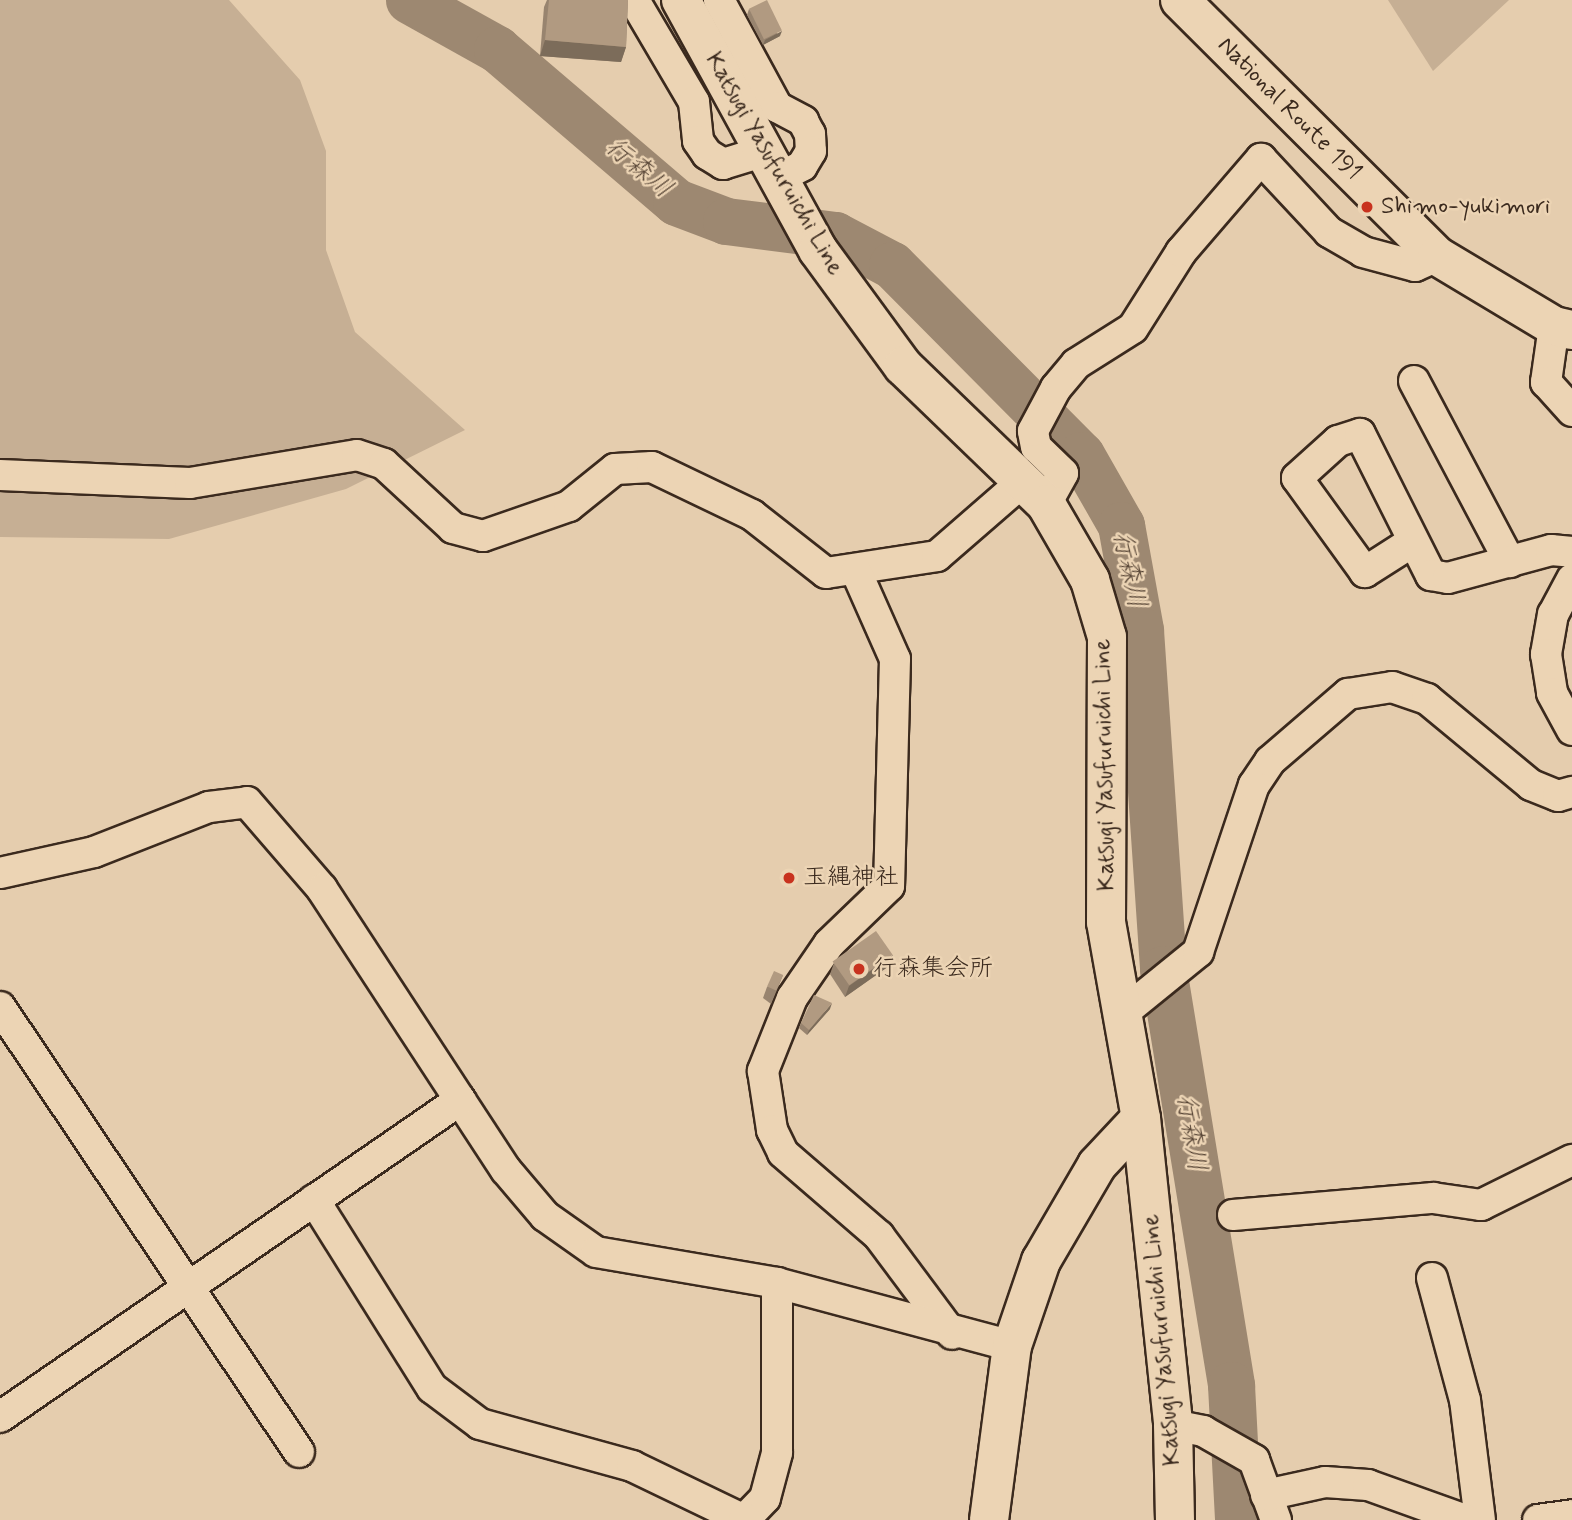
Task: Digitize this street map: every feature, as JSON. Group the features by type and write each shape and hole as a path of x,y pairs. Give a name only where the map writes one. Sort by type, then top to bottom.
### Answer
{"main road":[{"name":"Katsugi Yasufuruichi Line","path":"681,0 818,250 903,366 1034,493 1090,580 1107,637 1106,922 1141,1118 1191,1430 1175,1520"},
{"name":"National Route 191","path":"1180,0 1437,256 1563,328"},
{"path":"989,1520 1012,1346 1041,1261 1097,1165 1141,1118"}],"street":[{"path":"634,0 694,102 698,141 707,154 723,164 774,173 802,166 811,151 810,134 803,121 777,107 719,0"},
{"path":"0,475 190,483 357,455 384,464 453,528 483,536 569,506 614,469 652,467 752,515 825,573 856,570 937,556 1063,473 1037,447 1033,431 1056,388 1076,365 1133,328 1181,252 1261,159 1329,232 1363,252 1415,266 1437,256"},
{"path":"1563,328 1546,382 1572,411"},
{"path":"1414,381 1510,562"},
{"path":"1412,542 1431,575 1448,578 1551,550 1572,552"},
{"path":"856,570 895,659 889,886 829,944 792,998 763,1071 772,1130 783,1153 879,1236 953,1334"},
{"path":"1572,579 1553,614 1545,654 1552,693 1572,730"},
{"path":"1123,1013 1198,952 1254,785 1270,761 1348,694 1392,687 1427,699 1531,785 1558,796 1572,792"},
{"path":"0,873 94,852 209,807 247,802 322,889 460,1100 545,1216 596,1252 777,1283 953,1334 1012,1346"},
{"path":"0,1007 299,1452"},
{"path":"0,1417 460,1100"},
{"path":"1233,1215 1433,1198 1481,1205 1572,1160"},
{"path":"314,1200 432,1388 480,1424 620,1462 744,1520 765,1498 777,1453 777,1283"},
{"path":"1432,1278 1465,1400 1480,1520"},
{"path":"1191,1430 1249,1457 1271,1507 1325,1482 1368,1485 1466,1520"},
{"path":"1538,1520 1572,1515"}],"shaded area":[{"path":"0,0 229,0 300,80 326,151 326,250 355,332 465,430 346,489 169,539 0,537"},
{"path":"1388,0 1509,0 1433,71"}],"building":[{"path":"549,0 628,0 626,47 545,40"},
{"path":"767,0 782,31 764,39 749,9"},
{"name":"行森集会所","path":"876,931 893,955 849,985 833,961"},
{"path":"774,971 783,975 776,991 767,987"},
{"path":"814,995 832,1003 809,1030 801,1023"}],"waterway":[{"name":"行森川","path":"409,0 497,49 676,202 726,221 835,235 892,265 1081,455 1121,525 1140,630 1163,969 1231,1385 1238,1520"}],"place":[{"name":"Shimo-yukimori","path":"1367,207"},
{"name":"玉縄神社","path":"789,878"},
{"name":"行森集会所","path":"859,969"}]}
